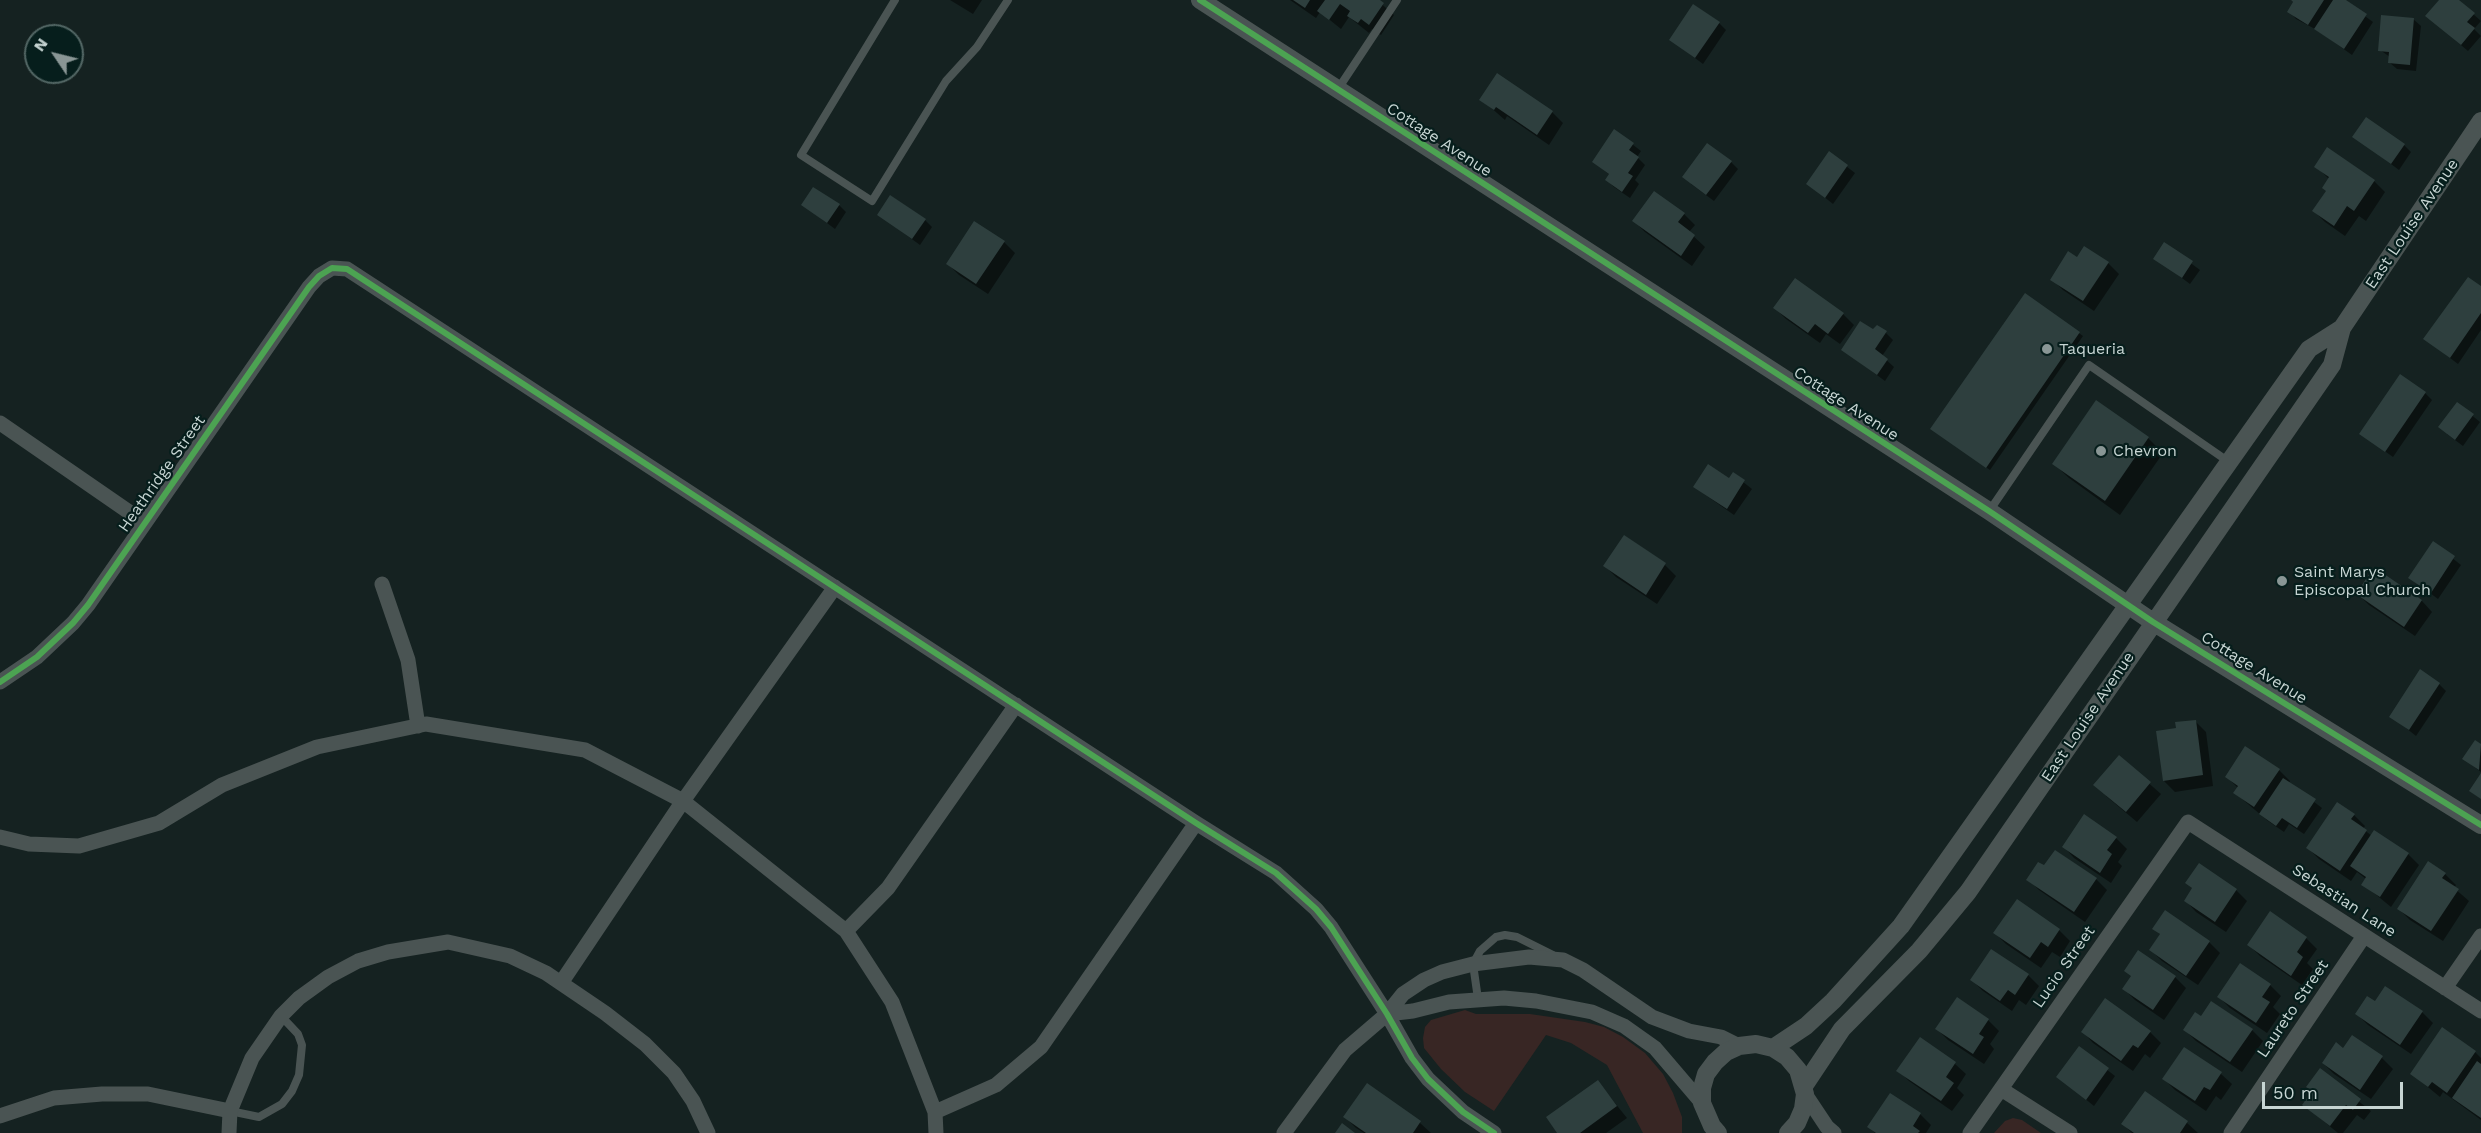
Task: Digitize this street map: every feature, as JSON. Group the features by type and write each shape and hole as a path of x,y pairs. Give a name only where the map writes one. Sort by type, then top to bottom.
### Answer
{"street":[{"name":"Cottage Avenue","path":"1200,0 1989,511 2128,606 2481,825"},
{"name":"East Louise Avenue","path":"1788,1133 1797,1123 1803,1109 1804,1090 1842,1029 1919,951 1968,892 2332,365 2342,327 2479,127"},
{"name":"Heathridge Street","path":"0,682 37,657 73,623 309,287 319,276 332,268 347,268 360,275 835,587"},
{"name":"East Louise Avenue","path":"1773,1048 1806,1026 1833,1001 1901,926 2230,463 2308,349 2342,327"},
{"path":"0,423 145,523"},
{"path":"382,584 408,660 418,726"},
{"path":"561,982 683,801 835,587 1276,873 1316,909 1331,927 1387,1014 1412,1058 1428,1079 1457,1106 1494,1133"},
{"path":"846,931 888,888 1016,705"},
{"path":"0,837 29,844 79,846 159,823 222,786 317,747 426,724 585,750 683,801 846,931 892,1002 934,1112 936,1133"},
{"name":"Sebastian Lane","path":"2188,822 2481,1011"},
{"name":"Lucio Street","path":"1971,1133 2188,822"},
{"path":"934,1112 996,1085 1041,1047 1196,823"},
{"name":"Laureto Street","path":"2231,1133 2364,936"},
{"path":"2445,988 2481,936"},
{"path":"229,1133 230,1111 252,1058 281,1016 299,998 328,977 358,961 388,952 448,942 510,956 546,973 637,1037 674,1073 693,1101 708,1133"},
{"path":"1284,1133 1327,1071 1345,1050 1387,1014 1403,994 1424,980 1442,972 1473,964 1529,957 1563,960 1583,970 1652,1017 1689,1031 1721,1037 1739,1046"},
{"path":"1387,1014 1413,1011 1449,1002 1504,998 1574,1008 1609,1018 1655,1048 1703,1107 1718,1133"},
{"path":"1701,1133 1702,1089 1706,1074 1726,1052 1739,1046 1756,1044 1773,1048 1787,1057 1798,1070 1804,1090 1827,1127 1834,1133"},
{"path":"2001,1089 2070,1133"},
{"path":"0,1116 54,1098 102,1094 148,1095 230,1111"}],"lane":[{"path":"895,0 801,155 872,201 946,81 977,47 1008,0"},
{"path":"1338,90 1397,0"},
{"path":"1989,511 2089,365 2230,463"},
{"path":"1478,999 1473,964 1486,944 1505,935 1525,940 1563,960"},
{"path":"230,1111 259,1117 282,1104 292,1091 303,1058 302,1045 298,1034 281,1016"}],"shaded area":[{"path":"1465,1010 1476,1014 1530,1014 1585,1022 1604,1027 1623,1037 1645,1053 1663,1074 1682,1117 1682,1133 1643,1133 1607,1065 1571,1043 1546,1035 1494,1111 1465,1092 1441,1069 1424,1048 1425,1027 1431,1020"},
{"path":"2013,1118 2022,1120 2041,1133 1994,1133 2005,1121"}],"building":[{"path":"1293,0 1310,0 1305,8"},
{"path":"1325,0 1380,0 1384,3 1369,25 1361,19 1358,23 1347,16 1350,11 1340,4 1329,20 1317,11"},
{"path":"2291,0 2324,0 2308,25 2287,12 2293,2"},
{"path":"2333,0 2346,0 2367,14 2344,49 2314,29"},
{"path":"2439,0 2459,0 2475,13 2467,22 2475,28 2461,45 2425,16"},
{"path":"1693,4 1720,22 1695,58 1669,40"},
{"path":"2381,15 2414,18 2410,65 2388,63 2389,52 2378,51"},
{"path":"1497,73 1553,111 1537,135 1496,107 1494,110 1479,100"},
{"path":"2366,117 2405,144 2391,164 2352,137"},
{"path":"1614,129 1634,143 1629,150 1639,157 1628,173 1633,176 1622,192 1605,180 1609,174 1592,162"},
{"path":"1707,143 1732,161 1706,195 1682,177"},
{"path":"2327,147 2375,180 2354,211 2347,206 2334,226 2312,211 2326,191 2322,188 2329,177 2314,167"},
{"path":"1829,151 1848,165 1825,198 1806,184"},
{"path":"813,187 840,204 827,223 801,205"},
{"path":"1654,191 1685,213 1678,222 1695,235 1681,256 1632,221"},
{"path":"890,195 926,219 912,239 877,215"},
{"path":"974,221 1005,241 976,284 946,264"},
{"path":"2164,242 2193,261 2182,278 2153,259"},
{"path":"2084,246 2109,262 2083,301 2050,280 2068,251 2077,257"},
{"path":"2468,277 2481,286 2481,313 2450,358 2423,339"},
{"path":"1795,278 1844,313 1828,334 1815,324 1808,333 1773,308"},
{"path":"2025,293 2080,332 1986,468 1930,429"},
{"path":"1860,321 1873,329 1877,325 1887,331 1875,349 1888,359 1877,375 1841,350"},
{"path":"2400,374 2426,392 2385,452 2359,434"},
{"name":"Chevron","path":"2096,400 2149,437 2105,501 2052,464"},
{"path":"2457,402 2474,414 2455,440 2438,427"},
{"path":"1708,464 1729,478 1733,472 1745,480 1727,509 1693,487"},
{"path":"1624,535 1666,563 1646,595 1603,566"},
{"path":"2433,541 2455,556 2431,593 2408,578"},
{"path":"2374,567 2422,600 2404,627 2356,594"},
{"path":"2420,669 2440,683 2409,730 2389,717"},
{"path":"2196,720 2203,775 2163,781 2156,731 2176,728 2175,722"},
{"path":"2475,740 2481,744 2479,770 2462,759"},
{"path":"2245,746 2280,769 2254,807 2233,793 2238,786 2225,777"},
{"path":"2119,755 2151,782 2126,812 2093,785"},
{"path":"2481,773 2481,799 2469,791"},
{"path":"2283,778 2316,799 2297,828 2282,818 2276,826 2259,814"},
{"path":"2337,802 2355,814 2351,819 2367,830 2340,871 2306,848"},
{"path":"2084,814 2117,837 2107,850 2112,854 2100,873 2062,847"},
{"path":"2374,830 2409,853 2380,897 2361,885 2366,877 2350,866"},
{"path":"2055,850 2097,878 2074,912 2026,880 2038,862 2044,865"},
{"path":"2428,861 2446,873 2442,878 2459,889 2431,931 2397,909"},
{"path":"2199,863 2237,889 2215,922 2184,901 2192,888 2185,883"},
{"path":"2017,899 2060,929 2048,947 2041,942 2030,958 1993,933"},
{"path":"2165,910 2210,941 2186,976 2149,950 2160,934 2152,929"},
{"path":"2270,911 2307,937 2297,952 2303,957 2291,976 2247,945"},
{"path":"1991,949 2029,974 2015,995 2008,990 2000,1001 1970,980"},
{"path":"2138,950 2176,976 2153,1010 2122,989 2131,976 2124,971"},
{"path":"2240,963 2271,984 2262,997 2270,1002 2256,1023 2217,997"},
{"path":"2385,986 2423,1011 2400,1045 2355,1014 2367,996 2375,1001"},
{"path":"1957,997 1989,1019 1979,1034 1984,1037 1973,1054 1935,1029"},
{"path":"2105,998 2151,1031 2138,1048 2133,1045 2121,1061 2081,1032"},
{"path":"2211,1001 2253,1029 2230,1062 2183,1030 2195,1012 2201,1016"},
{"path":"2442,1027 2476,1051 2447,1093 2432,1082 2428,1087 2410,1074"},
{"path":"2352,1035 2383,1056 2360,1090 2322,1063 2336,1042 2343,1048"},
{"path":"1920,1037 1956,1062 1946,1077 1954,1083 1941,1101 1896,1071"},
{"path":"2079,1046 2109,1068 2086,1100 2056,1077"},
{"path":"2184,1047 2222,1072 2210,1090 2204,1087 2195,1101 2162,1079"},
{"path":"2477,1061 2481,1064 2481,1118 2452,1098"},
{"path":"2320,1068 2361,1099 2353,1110 2346,1105 2330,1126 2302,1105 2312,1091 2306,1087"},
{"path":"1598,1080 1617,1106 1580,1133 1557,1133 1546,1117"},
{"path":"1367,1083 1421,1121 1413,1133 1366,1133 1343,1117"},
{"path":"2145,1091 2188,1121 2180,1133 2134,1133 2121,1124"},
{"path":"1890,1093 1921,1113 1913,1126 1920,1131 1918,1133 1876,1133 1867,1127"},
{"path":"1342,1123 1355,1133 1335,1133"}],"cycle path":[{"path":"1200,0 1989,511 2153,622 2481,825"},
{"path":"0,682 37,657 73,623 88,605 309,287 319,276 332,268 347,269 1276,873 1316,909 1331,927 1387,1014 1412,1058 1428,1079 1463,1112 1494,1133"}],"place":[{"name":"Taqueria","path":"2047,349"},
{"name":"Chevron","path":"2101,451"},
{"name":"Saint Marys Episcopal Church","path":"2282,581"}]}
